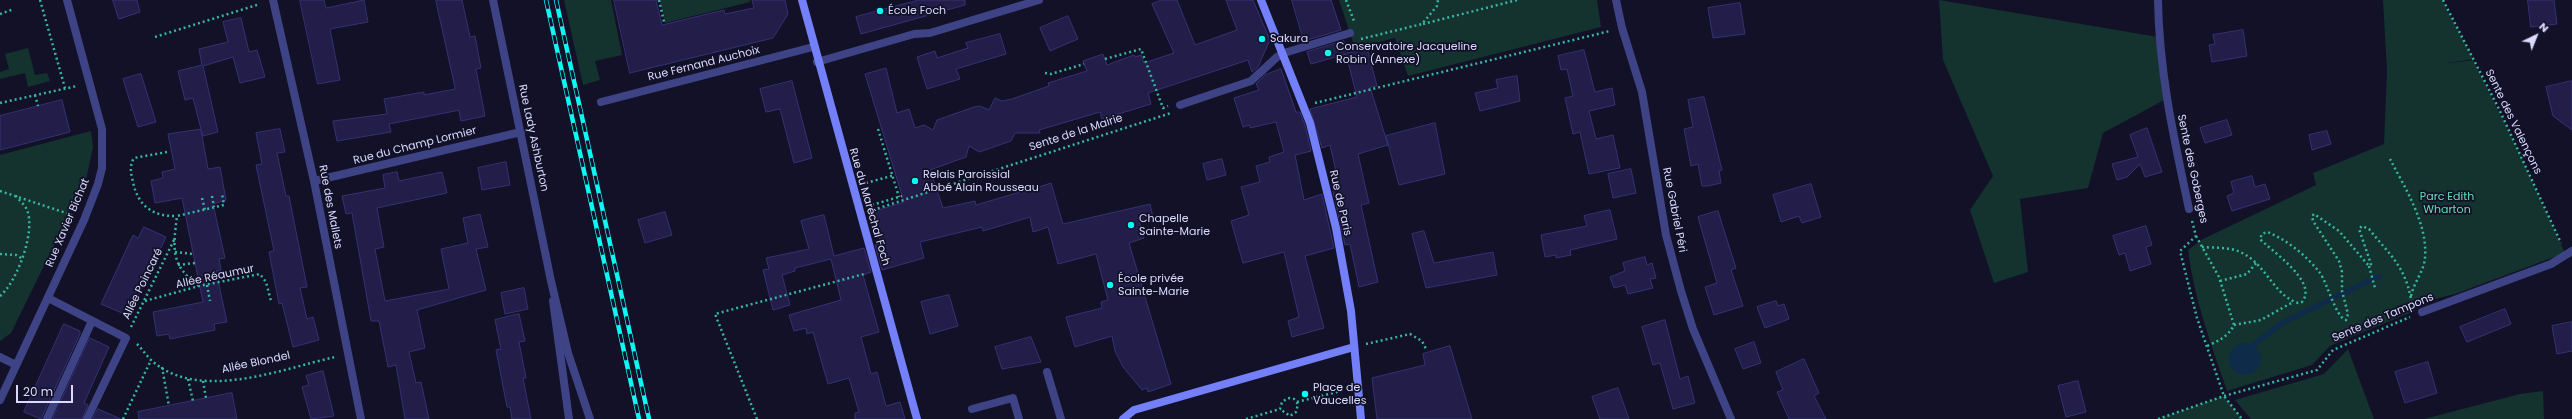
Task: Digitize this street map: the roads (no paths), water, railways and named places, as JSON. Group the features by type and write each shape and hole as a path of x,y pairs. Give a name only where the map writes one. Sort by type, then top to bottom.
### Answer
{"street":[{"name":"Rue Xavier Bichat","path":"0,400 84,220 98,184 103,150 102,129 67,0"},
{"name":"Rue des Mallets","path":"273,0 314,181 361,419"},
{"name":"Rue Lady Ashburton","path":"493,0 551,282 568,353 590,419"},
{"name":"Rue du Maréchal Foch","path":"802,0 817,62 917,419"},
{"path":"817,62 914,34 930,33 1038,0"},
{"name":"Rue de Paris","path":"1261,0 1284,53 1304,106 1336,228 1351,311 1361,419"},
{"name":"Rue Gabriel Péri","path":"1616,0 1622,28 1642,92 1666,235 1681,291 1692,328 1731,419"},
{"name":"Sente des Goberges","path":"2158,0 2158,37 2166,99 2189,209"},
{"path":"1180,105 1251,81 1276,56 1350,33"},
{"name":"Rue Fernand Auchoix","path":"601,102 813,47"},
{"name":"Rue du Champ Lormier","path":"314,181 520,132"},
{"name":"Sente des Tampons","path":"2422,312 2551,264 2569,252"},
{"name":"Rue Lady Ashburton","path":"551,282 557,341 569,419"},
{"path":"48,298 126,338 87,419"},
{"path":"47,419 92,321"},
{"path":"1123,419 1134,410 1354,347"},
{"path":"0,357 16,365"},
{"path":"1047,372 1061,419"},
{"path":"972,409 1013,398 1019,419"}],"water":[{"path":"2248,343 2254,345 2259,350 2261,359 2259,368 2254,373 2242,375 2236,373 2231,368 2229,356 2231,350 2236,345"}],"waterway":[{"path":"2253,345 2282,323 2379,276"}],"railway":[{"path":"546,0 639,419"},
{"path":"556,0 649,419"}],"place":[{"name":"École Foch","path":"880,11"},
{"name":"Sakura","path":"1262,39"},
{"name":"Conservatoire Jacqueline Robin (Annexe)","path":"1328,53"},
{"name":"Relais Paroissial Abbé Alain Rousseau","path":"915,181"},
{"name":"Chapelle Sainte-Marie","path":"1131,225"},
{"name":"École privée Sainte-Marie","path":"1110,285"},
{"name":"Place de Vaucelles","path":"1305,394"}],"park label":[{"name":"Parc Edith Wharton","path":"2447,203"}]}
